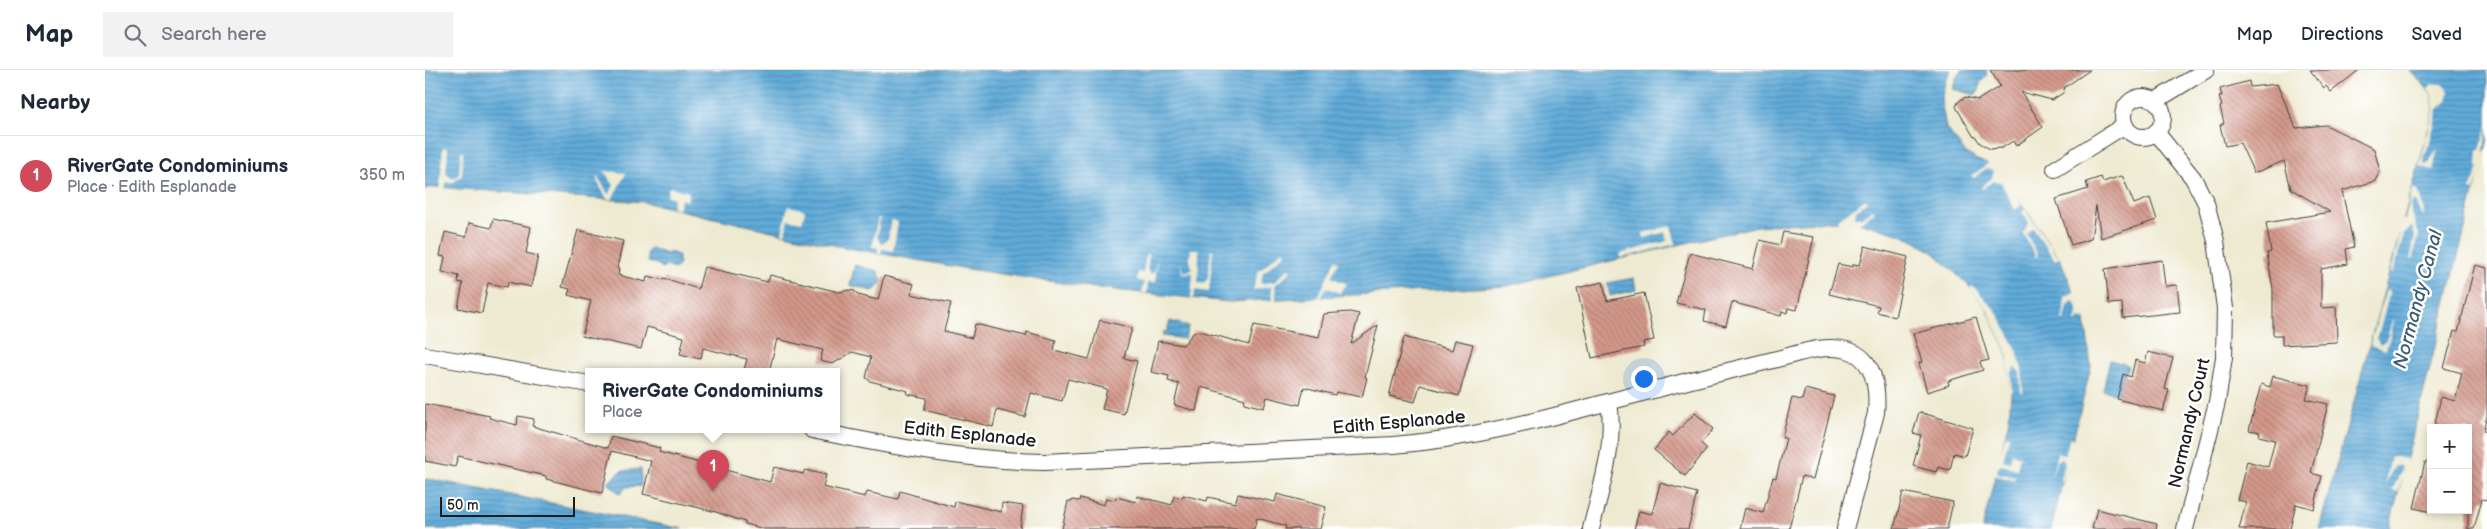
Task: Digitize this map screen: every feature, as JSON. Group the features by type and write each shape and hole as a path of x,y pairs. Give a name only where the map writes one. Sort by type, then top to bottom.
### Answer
{"street":[{"path":"2155,102 2206,70"},
{"path":"2142,97 2155,102 2160,107 2163,120 2156,132 2143,137 2137,136 2125,125 2123,114 2129,102 2142,97"},
{"path":"2055,169 2125,125"},
{"name":"Normandy Court","path":"2156,132 2193,178 2206,203 2216,241 2225,308 2224,357 2217,402 2185,529"},
{"name":"Edith Esplanade","path":"828,433 933,453 1000,461 1043,462 1436,442 1481,434 1816,350 1840,348 1856,354 1872,373 1877,394 1876,413 1845,529"},
{"path":"425,355 585,383"},
{"path":"1591,529 1609,458 1612,419 1609,402"}],"water":[{"path":"425,70 1951,70 1946,79 1941,100 1946,128 1965,152 1977,160 1989,164 2022,204 2061,261 2085,319 2091,367 2051,529 1982,529 2009,420 2011,394 2007,351 1986,307 1969,286 1934,253 1901,235 1858,222 1829,221 1757,226 1507,286 1229,302 1096,288 968,269 838,246 644,202 434,187 425,189"},
{"path":"1962,70 1987,70 1986,77 1980,83 1979,91 1975,95 1953,89 1956,79"},
{"name":"Normandy Canal","path":"2410,70 2487,70 2487,142 2389,529 2319,529 2434,109 2432,94"},
{"path":"651,248 666,254 670,252 678,255 679,264 675,269 666,266 662,269 657,264 648,262 647,253"},
{"path":"855,265 878,271 882,280 880,285 873,291 850,285"},
{"path":"1634,278 1636,290 1610,296 1607,283"},
{"path":"1170,321 1188,326 1185,339 1162,336 1163,332 1167,331"},
{"path":"2110,360 2128,365 2118,394 2103,390"},
{"path":"641,469 641,486 626,487 620,494 608,483 621,471"},
{"path":"425,479 434,480 684,529 425,529"}],"pier":[{"path":"2432,84 2442,84 2449,91 2447,101 2438,109 2429,145 2423,157 2424,164 2428,164 2438,148 2433,170 2419,166 2434,109 2432,94 2428,89"},
{"path":"2487,125 2484,152 2487,153 2474,191 2470,190 2479,168 2477,167 2478,150 2480,150"},
{"path":"443,147 448,148 446,173 453,179 459,174 461,152 463,152 462,175 454,182 446,182 445,189 440,188"},
{"path":"1990,162 2022,204 2015,210 2001,182 1993,181 1982,189 1981,187 1992,178 1994,170 1985,169 1974,178 1972,176"},
{"path":"604,171 626,173 612,199 607,199 597,181 597,176 609,195 614,185"},
{"path":"669,187 689,192 687,201 681,199 678,209 671,208 674,198 667,196"},
{"path":"2413,188 2418,190 2424,212 2423,217 2416,201 2413,200 2410,207 2419,235 2412,260 2410,260 2415,237 2413,226 2404,234 2393,273 2391,272 2400,235 2398,234 2402,220 2405,220"},
{"path":"1866,199 1867,201 1856,210 1855,217 1862,217 1873,209 1875,211 1858,224 1839,223 1837,220"},
{"path":"788,206 805,210 802,222 788,219 785,234 782,233"},
{"path":"2025,209 2059,258 2055,260 2033,228 2026,233 2038,256 2036,257 2023,233 2029,222 2022,212"},
{"path":"878,218 880,218 877,237 881,244 888,239 891,220 898,222 893,251 882,249 881,253 878,253 878,248 872,247"},
{"path":"1671,226 1676,244 1621,258 1620,254 1667,241 1665,232 1644,238 1643,233"},
{"path":"1191,249 1199,249 1198,283 1204,284 1208,278 1211,250 1213,250 1209,292 1195,290 1194,298 1191,298 1193,273 1182,274 1180,261 1183,272 1192,270"},
{"path":"1283,250 1285,253 1263,273 1260,284 1274,282 1288,269 1291,271 1275,285 1276,300 1272,300 1271,286 1253,290 1258,272"},
{"path":"1146,254 1149,255 1147,270 1151,274 1155,271 1158,256 1155,283 1148,282 1147,293 1142,293 1144,282 1137,280 1138,272 1143,273"},
{"path":"1335,260 1339,261 1331,277 1347,284 1340,293 1326,287 1321,298 1318,298"},
{"path":"1973,286 1996,311 2017,350 2022,370 2023,392 2021,392 2020,372 2015,367 2011,374 2012,392 2010,392 2007,351 1986,307 1970,288"},
{"path":"2386,290 2390,291 2377,339 2380,345 2386,341 2392,321 2394,322 2386,350 2370,345"},
{"path":"2076,291 2087,316 2085,319 2079,318 2078,322 2075,322 2078,309 2073,300 2067,307 2065,320 2063,320 2065,297"},
{"path":"2006,435 2009,436 2003,460 2010,462 2012,453 2020,456 2017,469 2001,465 1997,469 1998,473 2015,477 2014,480 1993,475"},
{"path":"2070,437 2076,440 2063,481 2061,480 2065,463 2061,458 2057,461 2051,479 2057,453 2065,455"},
{"path":"2391,456 2407,459 2404,479 2402,479 2398,492 2392,491 2402,470 2400,465 2394,467 2385,483"}],"building":[{"path":"1990,70 2090,70 2065,87 2063,93 2052,100 2021,92 2043,127 2016,146 2013,141 2002,148 1990,149 1974,137 1956,107 1958,102 1965,97 1978,100 2000,86"},
{"path":"2310,70 2359,70 2331,92 2326,86 2324,88"},
{"path":"2249,81 2250,87 2277,84 2296,128 2326,125 2374,149 2380,171 2375,181 2342,191 2354,247 2346,249 2348,264 2321,269 2321,308 2336,307 2337,342 2282,345 2282,335 2273,335 2273,289 2267,253 2271,252 2266,223 2330,212 2291,189 2284,161 2254,173 2240,143 2225,146 2220,125 2224,123 2220,107 2222,106 2219,97 2222,96 2220,89"},
{"path":"2121,176 2134,204 2150,198 2157,220 2101,238 2096,206 2091,239 2071,245 2056,199 2088,189 2086,182 2101,177 2103,182"},
{"path":"493,219 531,227 526,253 538,256 531,287 508,282 507,287 488,283 482,313 458,308 463,283 458,282 459,276 442,272 445,257 440,256 445,232 466,237 469,223 491,228"},
{"path":"578,230 623,241 617,268 619,268 618,275 646,282 647,276 664,280 664,278 698,289 704,267 768,282 770,275 839,292 855,291 858,295 878,300 884,276 914,284 911,294 951,303 944,331 972,338 975,324 1026,336 1027,332 1056,340 1054,350 1089,359 1100,320 1132,328 1124,358 1137,361 1124,414 1102,409 1107,389 1068,379 1062,401 1031,393 1025,417 997,410 993,427 924,410 927,398 907,394 908,391 870,381 866,378 871,357 852,352 833,364 820,361 823,350 777,339 770,368 745,368 747,359 703,348 701,359 680,354 684,337 647,327 641,349 582,336 591,301 568,295 570,289 562,287"},
{"path":"1783,232 1814,237 1797,310 1788,308 1787,313 1782,311 1781,316 1732,302 1726,326 1704,321 1706,310 1676,303 1690,253 1753,269 1760,240 1780,245"},
{"path":"1865,246 1908,257 1895,317 1877,312 1879,306 1829,294 1838,264 1853,267 1853,264 1860,265"},
{"path":"2162,260 2165,286 2177,285 2180,312 2123,318 2122,303 2109,304 2105,269"},
{"path":"2475,265 2487,268 2487,416 2483,431 2487,432 2487,500 2482,499 2474,529 2468,529 2468,514 2472,514 2472,424 2435,424 2441,397 2455,401 2462,373 2444,368 2454,331 2458,332"},
{"path":"1603,282 1607,301 1644,293 1654,340 1643,342 1644,347 1592,358 1577,288"},
{"path":"1350,312 1359,314 1351,344 1378,325 1362,397 1336,392 1335,395 1304,387 1300,405 1267,397 1264,408 1244,403 1245,399 1201,387 1196,411 1174,405 1179,384 1168,381 1169,376 1151,372 1158,341 1183,345 1194,332 1200,331 1249,345 1254,325 1319,337 1324,314"},
{"path":"1976,317 1989,360 1980,362 1983,370 1948,381 1949,385 1927,392 1919,363 1922,362 1913,334"},
{"path":"1404,337 1452,350 1455,340 1473,344 1459,396 1420,385 1415,402 1389,396"},
{"path":"2148,352 2173,358 2165,389 2169,390 2163,411 2117,399 2123,374 2131,377 2135,360 2145,363"},
{"path":"2273,376 2310,385 2306,399 2328,404 2311,473 2322,476 2314,509 2296,504 2290,529 2239,529 2246,502 2237,500 2247,461 2268,467 2275,440 2259,436 2260,432 2249,430 2261,384 2270,387"},
{"path":"1805,389 1834,396 1813,479 1802,476 1789,529 1740,529 1745,508 1763,513 1773,477 1776,478 1786,438 1782,438 1792,398 1802,400"},
{"path":"425,404 490,416 489,418 517,425 518,416 534,419 532,426 608,448 611,436 660,448 659,452 770,482 774,467 803,474 805,470 826,475 823,487 865,497 867,492 898,499 900,491 954,507 955,501 1001,512 1002,503 1023,506 1020,529 764,529 745,524 745,522 716,512 643,494 651,461 612,451 602,493 546,479 546,476 458,456 455,467 425,461"},
{"path":"1919,412 1973,428 1965,456 1954,453 1950,470 1938,467 1936,472 1913,466 1921,435 1913,433"},
{"path":"1695,413 1713,429 1701,443 1707,449 1685,476 1654,450 1669,432 1673,436"},
{"path":"2425,462 2427,462 2427,511 2414,508"},
{"path":"1660,483 1697,493 1688,529 1634,529 1639,511 1652,514"},
{"path":"1903,492 1953,502 1947,529 1894,529"},
{"path":"1238,494 1275,502 1277,494 1326,507 1320,529 1285,529 1286,526 1257,518 1254,529 1062,529 1068,501 1079,501 1080,498 1104,505 1106,498 1115,500 1116,497 1136,502 1137,496 1172,505 1174,496 1182,498 1183,495 1207,501 1208,497 1235,503"},
{"path":"2097,509 2157,524 2156,529 2092,529"}],"place":[{"name":"RiverGate Condominiums","path":"713,491"}]}
